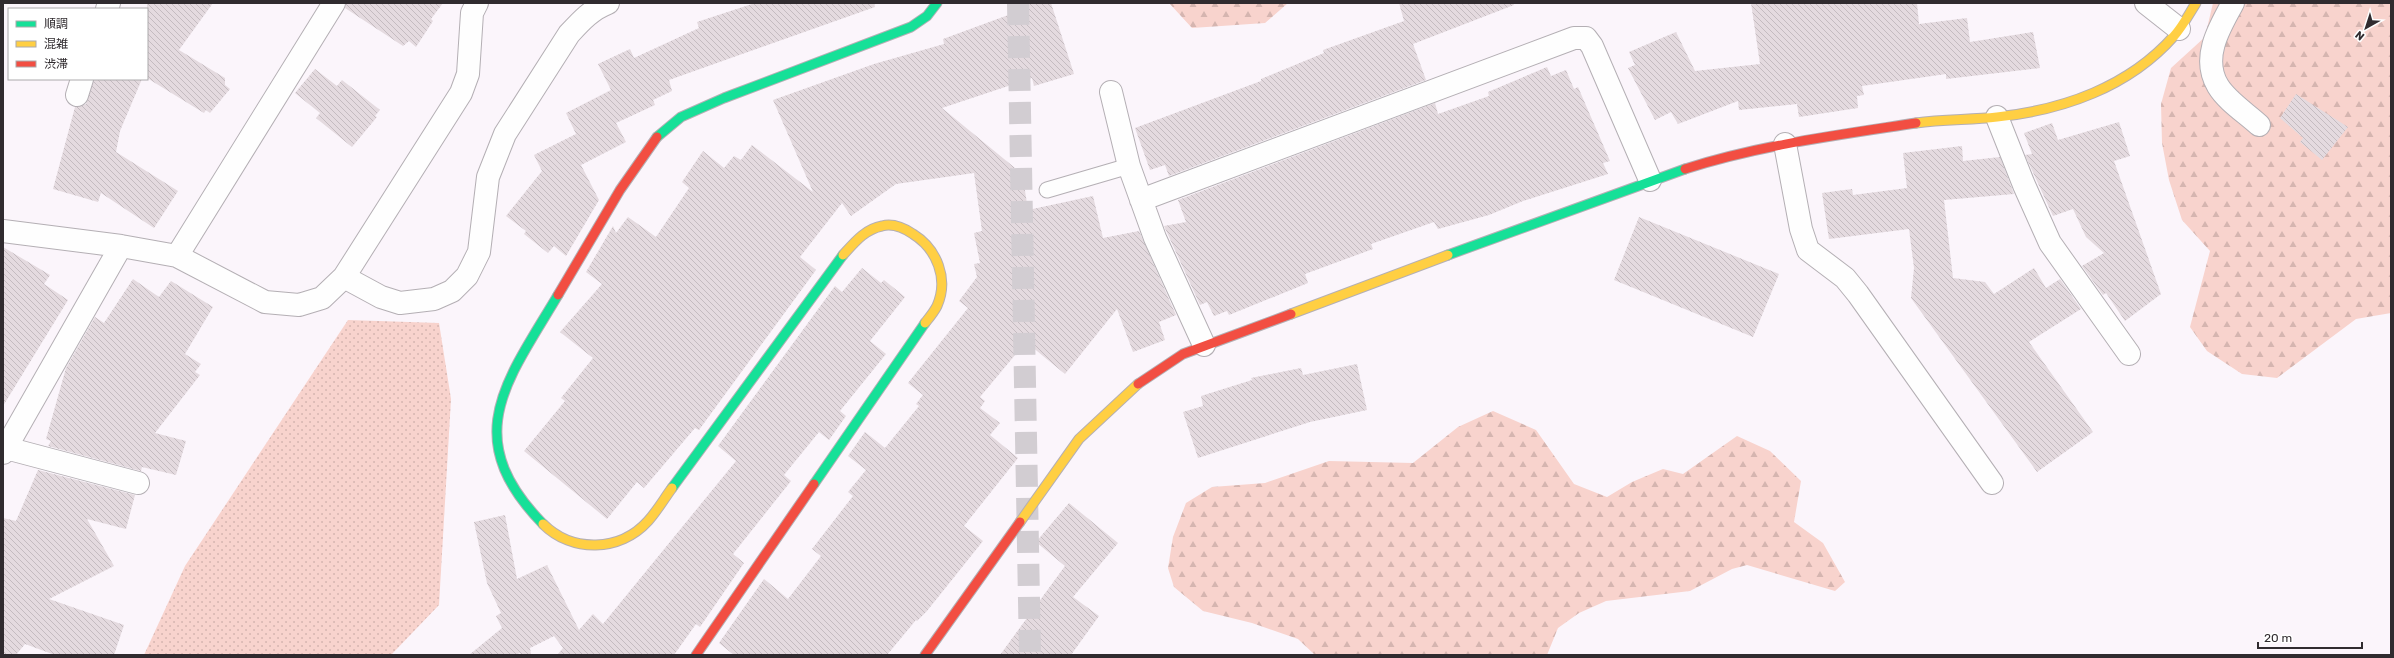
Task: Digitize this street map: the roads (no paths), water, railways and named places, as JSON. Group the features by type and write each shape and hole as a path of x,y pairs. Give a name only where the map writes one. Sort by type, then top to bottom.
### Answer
{"street":[{"path":"177,256 334,3"},
{"path":"3,231 121,246 177,256 265,302 299,305 322,298 344,277 461,93 468,74 472,13 477,3"},
{"path":"344,277 381,297 400,303 434,299 452,292 467,276 479,252 488,177 505,134 569,34 582,19 598,7 608,3"},
{"path":"696,655 937,306 941,296 942,272 938,259 924,240 904,228 889,225 878,228 859,237 842,256 647,522 627,537 607,545 586,546 564,540 526,506 515,488 501,457 496,425 500,402 512,373 620,190 652,141 667,127 681,117 724,98 911,27 928,16 937,3"},
{"path":"2146,3 2179,29"},
{"path":"925,655 1079,439 1135,386 1183,354 1650,180 1722,157 1786,144 1934,120 1997,117 2058,107 2119,82 2166,46 2196,3"},
{"path":"2233,3 2214,40 2211,56 2214,72 2218,86 2258,125"},
{"path":"1141,200 1574,38 1586,38 1592,46 1650,180"},
{"path":"1111,92 1129,166 1141,200 1155,238 1204,345"},
{"path":"1997,117 2050,243 2129,354"},
{"path":"1786,144 1801,229 1808,250 1845,278 1858,294 1992,483"},
{"path":"121,246 5,450 138,482"}],"lane":[{"path":"1046,190 1129,166"}],"tunnel":[{"path":"1018,3 1030,655"}]}
